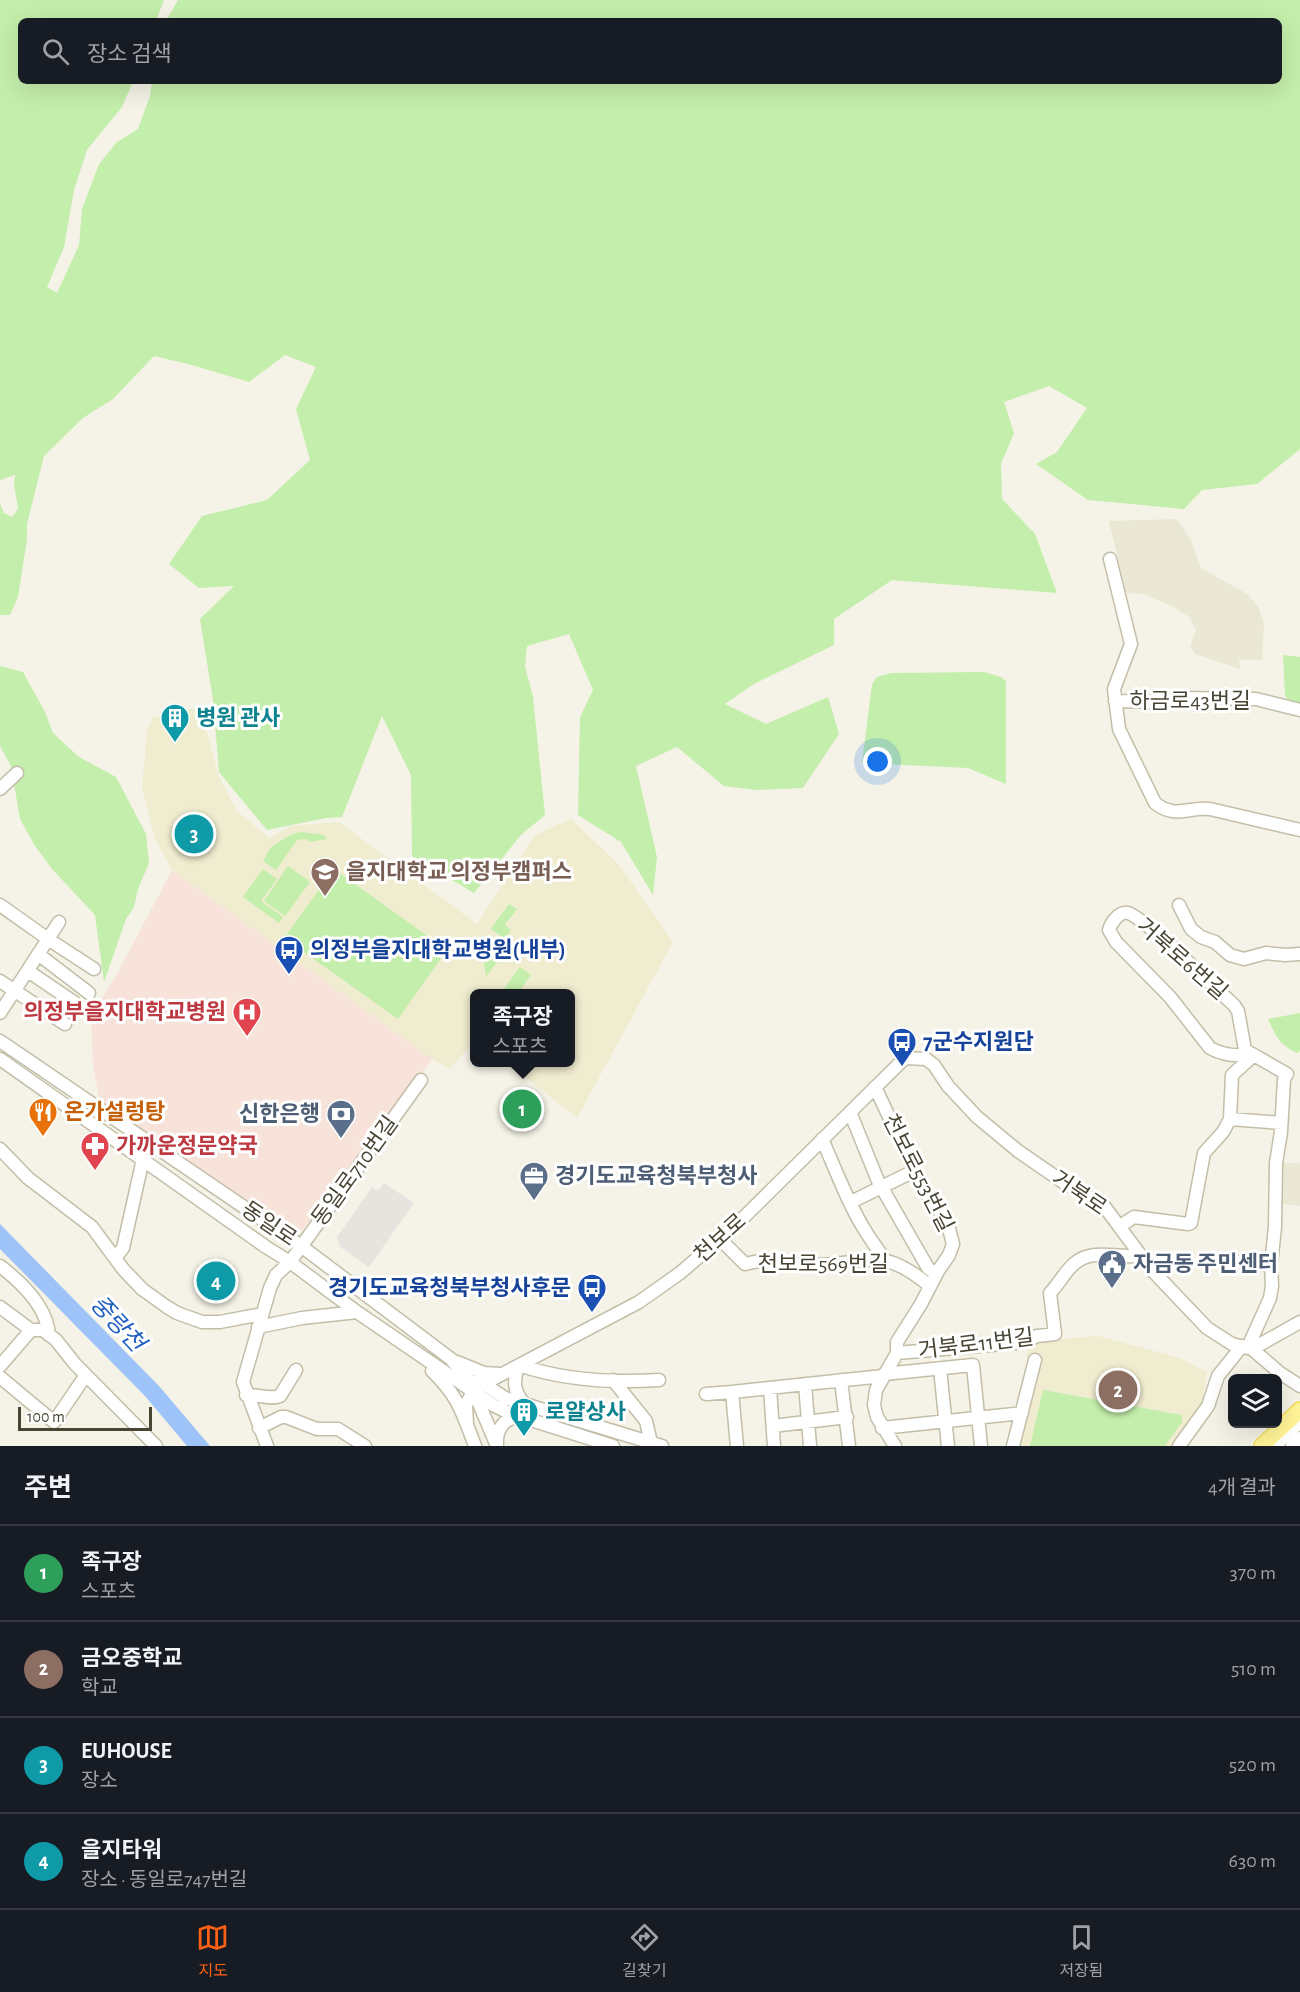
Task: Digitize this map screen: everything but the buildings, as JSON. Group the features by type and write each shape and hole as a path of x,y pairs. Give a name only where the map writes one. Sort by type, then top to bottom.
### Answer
{"main road":[{"path":"1262,1446 1300,1410"}],"street":[{"path":"1110,559 1131,644 1113,689 1119,729 1155,802 1162,809 1179,812 1198,808 1210,809 1300,830"},
{"name":"하금로43번길","path":"1115,701 1159,702 1181,698 1256,699 1300,710"},
{"path":"0,789 17,773"},
{"path":"0,905 94,969"},
{"path":"1179,905 1191,929 1201,938 1215,942 1230,955 1244,959 1266,953 1285,956 1300,954"},
{"name":"거북로6번길","path":"1128,913 1148,926 1234,1005 1238,1011 1250,1052 1237,1056 1210,1048 1170,997 1116,942 1109,930 1111,922 1128,913"},
{"path":"0,1013 59,922"},
{"path":"38,954 89,993"},
{"path":"28,971 75,1003"},
{"path":"0,981 65,1024"},
{"name":"동일로","path":"0,1041 301,1246 451,1359"},
{"path":"1120,1226 1134,1217 1183,1224 1191,1223 1204,1153 1223,1132 1230,1119 1232,1076 1250,1052 1287,1074 1284,1079 1276,1163 1275,1227 1270,1264 1272,1276 1270,1298 1247,1348"},
{"name":"천보로","path":"478,1391 502,1374 639,1302 680,1273 720,1239 905,1058"},
{"name":"거북로","path":"905,1058 926,1059 934,1065 952,1092 976,1117 1018,1151 1063,1182 1104,1206 1176,1298 1207,1328 1232,1344 1247,1348 1300,1386"},
{"name":"동일로","path":"0,1059 400,1342 478,1391"},
{"name":"동일로710번길","path":"246,1395 243,1382 262,1314 276,1275 290,1262 421,1080"},
{"name":"천보로553번길","path":"875,1087 923,1189 950,1227 953,1244 949,1255 897,1342 897,1353 875,1396 877,1417 882,1428"},
{"path":"850,1112 878,1181 928,1268 936,1274"},
{"path":"1230,1119 1281,1123"},
{"path":"822,1139 867,1235 875,1243 884,1259"},
{"path":"0,1149 28,1178 92,1227 123,1269 142,1289 167,1307 202,1322 220,1322 262,1314"},
{"path":"115,1258 123,1248 143,1159"},
{"path":"851,1202 914,1171"},
{"name":"천보로569번길","path":"720,1239 745,1264 761,1260 776,1260 817,1266 884,1259 898,1263 930,1287"},
{"name":"거북로11번길","path":"897,1353 1025,1342 1036,1336 1055,1334 1050,1293 1074,1264 1086,1256 1098,1254 1141,1256"},
{"path":"1209,1259 1270,1264"},
{"path":"0,1266 14,1277 45,1315 49,1335"},
{"path":"0,1307 31,1330 43,1330 56,1340 86,1375 156,1446"},
{"path":"258,1327 302,1318 357,1312"},
{"path":"1179,1446 1208,1407 1218,1376 1247,1348 1300,1322"},
{"path":"0,1366 31,1330"},
{"path":"400,1342 452,1392 475,1446"},
{"path":"451,1359 477,1371 502,1374"},
{"path":"451,1359 478,1391 509,1413 597,1443 613,1446"},
{"path":"1013,1446 1035,1360"},
{"path":"526,1404 515,1390 519,1365 545,1374 613,1380 659,1380"},
{"path":"706,1394 973,1365 981,1446"},
{"path":"940,1369 948,1446"},
{"path":"267,1446 246,1395 275,1398 280,1396 296,1370"},
{"path":"0,1377 54,1422 86,1375"},
{"path":"613,1380 646,1421 656,1444"},
{"path":"841,1380 849,1446"},
{"path":"805,1384 810,1446"},
{"path":"770,1388 774,1446"},
{"path":"478,1391 656,1444"},
{"path":"478,1391 497,1446"},
{"path":"467,1424 465,1410 478,1391"},
{"path":"732,1392 737,1446"},
{"path":"895,1446 882,1428 1022,1413"},
{"path":"259,1428 285,1417 317,1429 338,1429 365,1446"},
{"path":"497,1446 498,1432 503,1424 514,1417 523,1417"},
{"path":"773,1426 847,1417"},
{"path":"1275,1446 1300,1422"},
{"path":"1292,1446 1300,1438"}],"shaded area":[{"path":"1177,519 1191,540 1201,568 1247,594 1259,608 1264,624 1262,660 1239,660 1240,669 1195,654 1190,646 1196,630 1189,617 1174,607 1143,594 1126,593 1109,521"},
{"name":"을지대학교 의정부캠퍼스","path":"200,707 219,777 237,811 269,838 291,826 339,822 477,924 535,835 571,819 619,865 673,942 577,1118 512,1067 575,1067 575,989 470,989 470,1046 450,1069 432,1059 172,870 155,839 142,788 147,731 153,718"},
{"name":"의정부을지대학교병원","path":"172,870 432,1059 356,1164 338,1180 302,1231 284,1232 100,1103 93,1066 91,1015 116,976"},
{"path":"1300,1162 1300,1206 1281,1204 1282,1163"},
{"path":"384,1183 414,1203 369,1267 340,1247 337,1237 372,1187 378,1191"},
{"path":"1098,1336 1180,1358 1207,1372 1202,1405 1172,1446 1018,1446 1035,1359 1027,1358 1029,1346 1036,1341"}],"green space":[{"path":"0,0 164,0 157,18 18,18 18,84 132,84 122,107 87,150 74,190 64,247 47,287 57,293 79,245 82,209 99,164 117,142 138,129 150,96 152,84 1282,84 1282,18 168,18 178,0 1300,0 1300,449 1257,484 1202,490 1184,509 1088,500 1036,464 1057,452 1087,408 1049,386 1004,402 1014,433 1001,464 1002,499 1035,534 1057,593 892,580 834,619 834,645 754,684 725,704 766,724 828,697 839,734 803,788 756,790 724,786 677,747 636,766 657,857 653,895 621,842 578,815 580,717 593,690 569,634 527,646 525,666 533,697 545,815 521,835 474,893 412,856 411,775 382,716 342,817 267,830 219,772 213,700 200,619 234,586 199,588 169,564 202,516 267,500 310,460 296,409 316,367 285,355 249,382 154,356 113,399 83,418 44,456 27,524 27,539 18,597 10,615 0,615 0,504 4,513 12,517 18,509 14,485 15,475 0,480"},
{"path":"1283,655 1300,657 1300,704 1289,702 1285,695"},
{"path":"0,666 23,672 45,712 53,733 79,757 116,777 146,834 149,863 104,982 95,915 52,869 35,846 20,819 11,766 0,746"},
{"path":"984,672 1001,677 1006,681 1006,784 968,768 862,763 872,684 877,677 891,673"},
{"path":"300,832 324,835 327,839 310,842 307,839 297,840 276,870 263,861 271,847 292,834"},
{"path":"288,866 310,882 285,916 264,901"},
{"path":"263,869 277,879 261,901 283,917 279,923 243,897"},
{"path":"334,869 447,950 398,1019 284,938"},
{"path":"509,904 517,909 505,925 511,930 505,939 491,929"},
{"path":"484,942 502,955 486,977 481,946"},
{"path":"520,967 531,975 521,989 504,989"},
{"path":"1300,1013 1300,1051 1297,1053 1286,1047 1279,1039 1268,1019"},
{"path":"513,1091 542,1111 531,1127 502,1107"},
{"path":"1043,1390 1182,1415 1182,1422 1165,1446 1030,1446"}],"water":[{"name":"중랑천","path":"0,1224 159,1386 210,1446 187,1446 145,1396 0,1249"}],"place":[{"name":"병원 관사","path":"175,744"},
{"name":"EUHOUSE","path":"194,834"},
{"name":"을지대학교 의정부캠퍼스","path":"325,898"},
{"name":"의정부을지대학교병원(내부)","path":"289,976"},
{"name":"의정부을지대학교병원","path":"247,1038"},
{"name":"7군수지원단","path":"902,1068"},
{"name":"족구장","path":"522,1109"},
{"name":"온가설렁탕","path":"43,1138"},
{"name":"신한은행","path":"341,1140"},
{"name":"가까운정문약국","path":"95,1172"},
{"name":"경기도교육청북부청사","path":"534,1202"},
{"name":"을지타워","path":"216,1281"},
{"name":"자금동 주민센터","path":"1112,1290"},
{"name":"경기도교육청북부청사후문","path":"592,1314"},
{"name":"금오중학교","path":"1118,1390"},
{"name":"로얄상사","path":"524,1438"}]}
